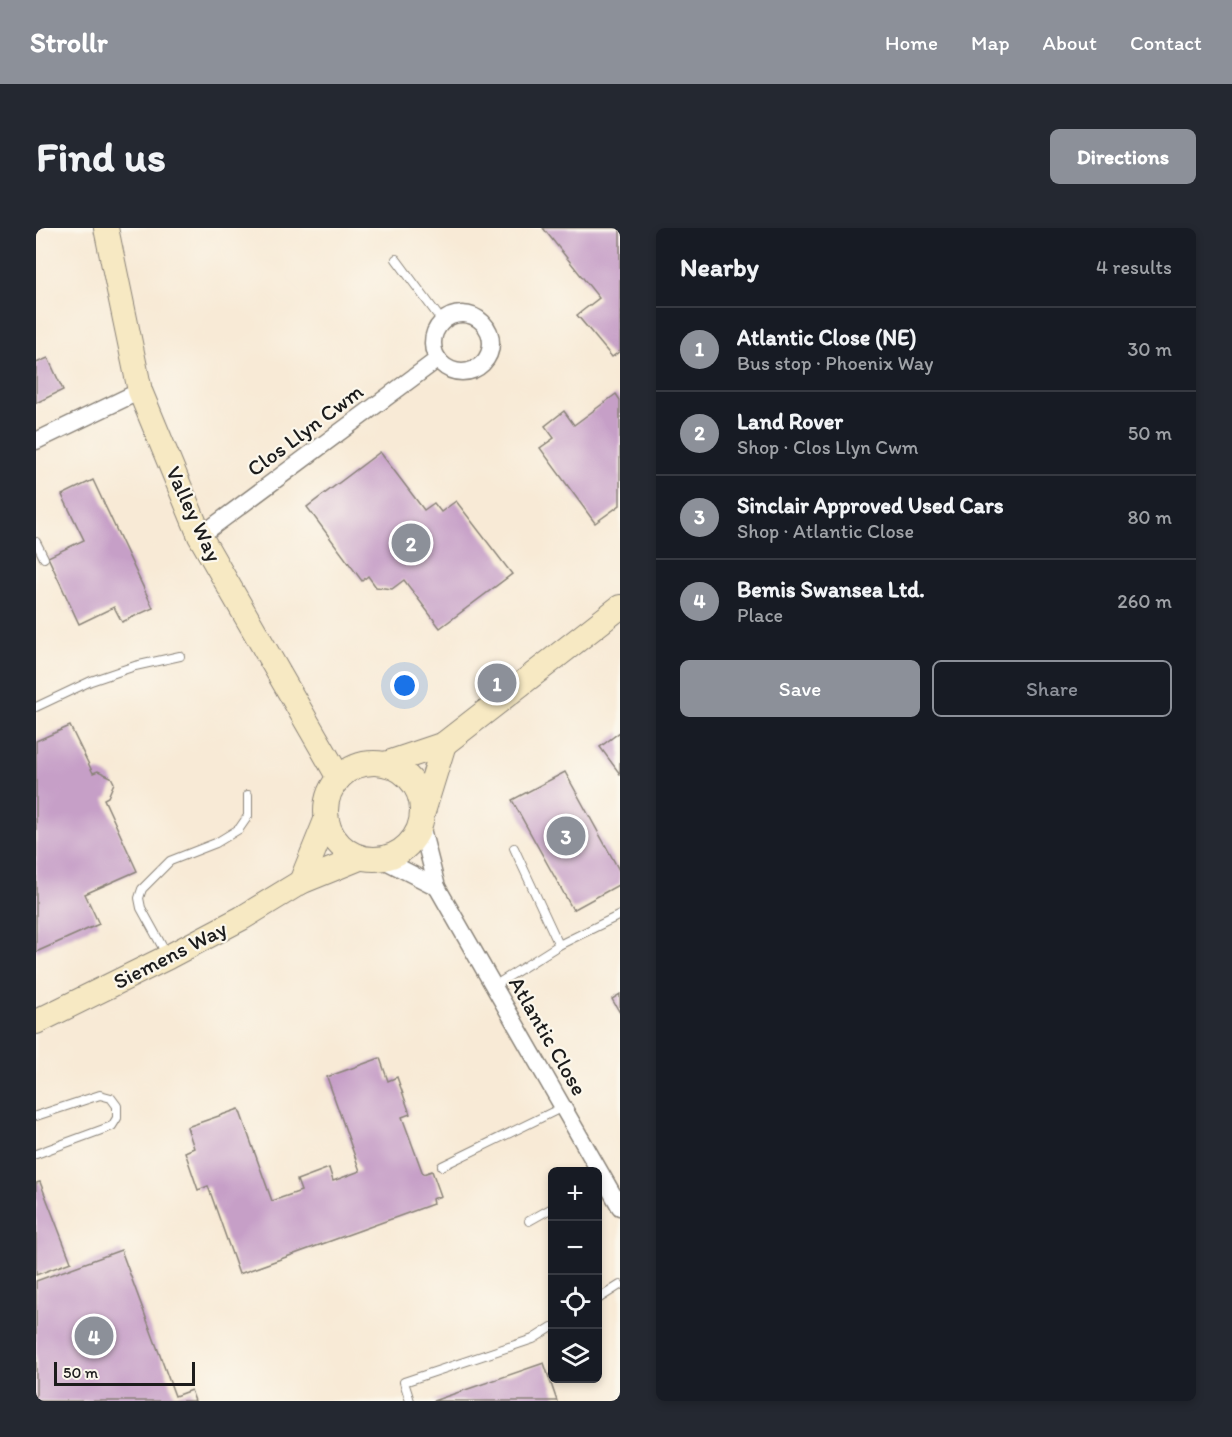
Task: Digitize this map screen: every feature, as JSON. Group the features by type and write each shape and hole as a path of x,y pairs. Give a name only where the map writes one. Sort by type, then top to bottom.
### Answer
{"street":[{"name":"Valley Way","path":"106,228 140,391 200,536 339,778"},
{"path":"459,314 468,314 477,318 489,332 490,350 480,366 471,370 453,370 438,360 433,340 435,330 442,321 459,314"},
{"name":"Clos Llyn Cwm","path":"200,536 438,360"},
{"path":"36,441 140,391"},
{"path":"301,882 326,820 328,797 339,778 360,765 385,764 444,744 620,607"},
{"path":"371,859 394,855 406,848 415,838 444,744"},
{"path":"385,764 408,777 416,787 421,799 422,819"},
{"name":"Atlantic Close","path":"422,819 437,887 595,1167"},
{"path":"326,820 334,840 342,848 437,887"},
{"name":"Siemens Way","path":"36,1022 242,918 301,882 371,859"},
{"name":"Atlantic Close","path":"602,1178 619,1204"}],"lane":[{"path":"396,259 442,321"},
{"path":"36,542 44,558"},
{"path":"36,707 92,681 135,666 180,656"},
{"path":"168,957 141,908 139,898 142,889 170,861 216,843 239,829 248,816 248,795"},
{"path":"514,848 559,945"},
{"path":"494,986 559,945 620,915"},
{"path":"36,1116 100,1095 111,1098 117,1106 117,1118 112,1126 36,1154"},
{"path":"442,1166 563,1107"},
{"path":"529,1221 548,1210"},
{"path":"602,1296 620,1285"},
{"path":"410,1401 404,1382 533,1339 549,1329"}],"building":[{"path":"543,228 620,228 620,351 612,357 577,315 599,298"},
{"path":"48,358 63,390 36,403 36,363"},
{"path":"616,394 620,400 620,505 595,523 540,448 554,438 545,426 564,411 574,425"},
{"path":"380,452 424,510 434,503 441,512 456,501 512,574 440,628 404,580 392,589 376,587 368,576 362,581 307,507"},
{"path":"93,480 153,608 122,622 114,607 79,624 48,557 84,540 62,495"},
{"path":"70,726 93,773 98,771 111,777 114,783 108,797 104,799 137,871 85,894 99,924 36,952 36,741"},
{"path":"620,732 620,774 600,747"},
{"path":"565,772 620,872 620,884 573,910 512,800"},
{"path":"620,994 620,1013 612,999"},
{"path":"380,1058 388,1081 397,1077 410,1114 402,1117 423,1174 432,1171 441,1196 432,1199 433,1204 239,1274 208,1186 198,1190 185,1152 194,1148 187,1127 239,1109 272,1201 301,1191 297,1180 329,1168 333,1181 360,1171 327,1077"},
{"path":"40,1182 71,1262 36,1275 36,1183"},
{"path":"121,1250 175,1396 191,1390 195,1401 36,1401 36,1281"},
{"path":"544,1363 548,1383 551,1383 557,1401 433,1401"}],"place":[{"name":"Land Rover","path":"411,543"},
{"name":"Atlantic Close (NE)","path":"497,683"},
{"name":"Sinclair Approved Used Cars","path":"566,836"},
{"name":"Bemis Swansea Ltd.","path":"94,1336"}]}
